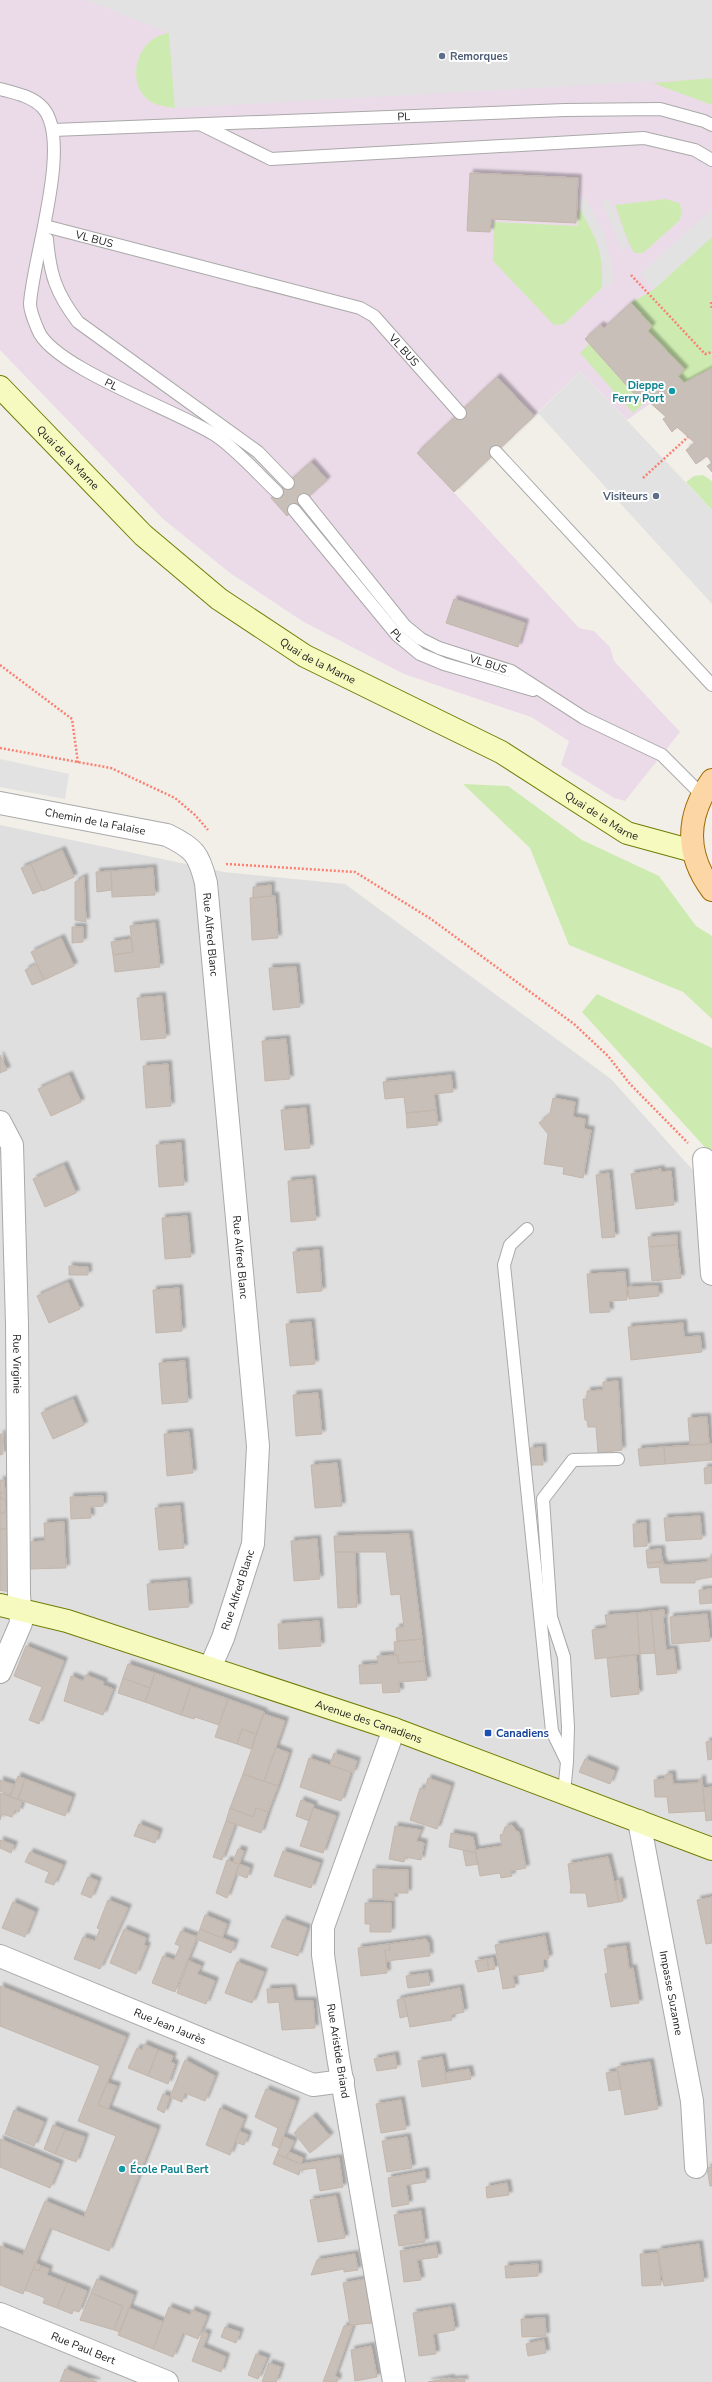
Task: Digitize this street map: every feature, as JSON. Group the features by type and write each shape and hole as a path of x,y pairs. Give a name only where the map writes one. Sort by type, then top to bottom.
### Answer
{"main road":[{"path":"707,788 692,822 693,851 701,875 712,890"}],"street":[{"name":"Quai de la Marne","path":"0,387 143,535 219,599 304,656 501,752 627,833 693,851"},
{"name":"Chemin de la Falaise","path":"0,803 167,835 188,845"},
{"name":"Rue Alfred Blanc","path":"188,845 201,864 206,883 258,1446 253,1544 223,1638 210,1668"},
{"name":"Rue Virginie","path":"0,1122 12,1145 17,1324 19,1594 21,1610 21,1622 0,1672"},
{"path":"704,1159 712,1274"},
{"name":"Avenue des Canadiens","path":"0,1605 67,1621 394,1729 712,1849"},
{"name":"Rue Aristide Briand","path":"394,1729 323,1927 323,1955 394,2382"},
{"name":"Impasse Suzanne","path":"639,1821 692,2101 696,2167"},
{"name":"Rue Jean Jaurès","path":"0,1956 313,2085 343,2081"},
{"name":"Rue Paul Bert","path":"0,2314 167,2382"}],"lane":[{"path":"0,89 26,96 44,109 53,130 54,153 45,226 50,271 67,307 78,322 258,452 288,483"},
{"name":"PL","path":"53,130 565,110 660,109 704,121 712,125"},
{"path":"200,124 271,159 644,138 695,150 712,160"},
{"name":"PL","path":"45,226 30,305 39,332 58,354 216,435 277,492"},
{"name":"VL BUS","path":"45,226 360,308 374,316 460,413"},
{"path":"496,452 712,685"},
{"name":"VL BUS","path":"304,500 405,626 421,639 439,648 511,671 584,718 662,755 707,788"},
{"name":"PL","path":"294,510 397,635 420,654 444,664 545,693"},
{"path":"527,1229 510,1245 504,1265 552,1730 566,1762"},
{"path":"564,1793 568,1727 564,1657 551,1617 543,1499 573,1460 618,1458"}],"path":[{"path":"631,275 705,354 712,352"},
{"path":"711,302 712,310"},
{"path":"643,478 688,437"},
{"path":"0,665 72,719 78,762"},
{"path":"0,748 111,768 175,798 195,815 210,834"},
{"path":"219,864 355,872 431,919 574,1024 608,1056 630,1084 704,1159"}],"shaded area":[{"path":"0,0 712,0 712,463 707,456 696,464 686,450 694,443 677,427 672,432 663,419 666,417 651,403 627,420 580,371 534,416 516,398 437,474 579,628 594,631 610,647 614,661 680,732 625,801 614,798 561,765 569,741 531,717 404,674 302,621 230,573 162,518 0,350"},
{"name":"Remorques","path":"87,0 712,0 712,78 175,108 169,33"},
{"path":"585,197 604,234 613,272 613,283 602,288 603,268 599,245 579,207 579,202"},
{"path":"608,198 623,229 628,247 622,250 602,202"},
{"path":"712,209 712,237 654,289 640,274"},
{"name":"Visiteurs","path":"580,371 712,510 712,604 538,413"},
{"path":"712,463 712,472 707,466"},
{"path":"0,759 69,774 65,799 0,787"},
{"path":"0,825 224,872 345,884 611,1079 690,1167 712,1188 712,2382 0,2382"}],"green space":[{"path":"169,33 175,108 156,104 146,98 137,83 136,75 139,58 148,43 157,37"},
{"path":"712,78 712,105 653,83"},
{"path":"666,199 679,203 682,210 680,220 643,253 635,253 627,238 615,205"},
{"path":"579,207 598,246 602,265 602,288 564,324 554,325 493,261 494,222 578,226"},
{"path":"712,237 712,368 684,383 678,376 685,370 648,331 651,326 631,303 654,289"},
{"path":"589,344 643,404 633,413 580,353"},
{"path":"703,475 712,481 712,510 686,482 694,476"},
{"path":"463,784 508,786 582,840 659,876 696,926 712,936 712,1019 683,992 569,945 530,848"},
{"path":"597,994 712,1048 712,1155 582,1012"}],"building":[{"path":"470,173 578,178 576,223 491,219 490,232 467,231"},
{"name":"Dieppe Ferry Port","path":"631,303 652,326 648,331 685,370 678,376 684,383 712,368 712,463 707,456 696,464 686,450 695,443 677,427 672,432 663,419 666,417 647,400 643,404 585,339 600,325 604,328"},
{"path":"497,377 534,416 454,492 417,453"},
{"path":"311,462 327,480 287,516 271,498"},
{"path":"712,463 712,472 707,466"},
{"path":"454,599 525,623 518,647 446,623"},
{"path":"62,850 74,877 43,891 31,864"},
{"path":"31,864 42,890 33,894 21,868"},
{"path":"153,868 155,895 112,897 111,871"},
{"path":"111,871 112,890 97,892 96,872"},
{"path":"84,877 86,922 75,920 75,882"},
{"path":"271,885 271,896 253,898 253,887"},
{"path":"275,896 278,938 252,940 250,898"},
{"path":"155,923 160,967 115,972 113,955 133,952 130,926"},
{"path":"72,927 83,927 83,942 72,943"},
{"path":"61,938 74,966 44,980 31,952"},
{"path":"131,939 133,952 113,955 111,942"},
{"path":"37,964 44,980 32,985 25,970"},
{"path":"296,967 300,1007 273,1010 269,968"},
{"path":"162,996 166,1038 141,1040 137,998"},
{"path":"286,1039 290,1079 265,1081 262,1041"},
{"path":"0,1055 7,1070 0,1073"},
{"path":"168,1064 171,1106 146,1108 143,1066"},
{"path":"69,1075 81,1102 51,1116 38,1089"},
{"path":"451,1075 453,1092 434,1094 436,1110 406,1113 404,1097 385,1099 383,1082"},
{"path":"553,1098 575,1102 573,1117 585,1119 584,1129 591,1130 583,1178 563,1174 564,1167 544,1164 548,1134 539,1123 550,1114"},
{"path":"306,1108 310,1148 285,1150 281,1110"},
{"path":"436,1110 438,1125 407,1128 406,1113"},
{"path":"181,1143 184,1185 159,1187 156,1145"},
{"path":"64,1165 76,1193 45,1207 33,1179"},
{"path":"661,1169 661,1172 671,1171 674,1205 636,1209 631,1174"},
{"path":"609,1173 615,1237 602,1238 596,1175"},
{"path":"312,1179 316,1220 291,1222 288,1181"},
{"path":"187,1216 191,1257 165,1259 162,1218"},
{"path":"677,1235 677,1245 649,1247 648,1237"},
{"path":"677,1245 681,1278 652,1281 649,1247"},
{"path":"319,1250 322,1291 297,1293 293,1252"},
{"path":"69,1266 88,1267 88,1275 69,1275"},
{"path":"625,1272 627,1300 609,1301 610,1312 590,1313 587,1274"},
{"path":"68,1282 80,1309 49,1323 37,1296"},
{"path":"658,1286 659,1296 629,1299 628,1287"},
{"path":"179,1288 182,1331 156,1333 153,1290"},
{"path":"311,1322 315,1364 290,1366 286,1324"},
{"path":"683,1323 684,1337 700,1336 702,1352 631,1360 628,1327"},
{"path":"185,1361 188,1402 162,1404 159,1363"},
{"path":"618,1381 622,1450 598,1453 596,1427 588,1427 587,1420 585,1420 583,1399 587,1399 587,1391 603,1390 603,1382"},
{"path":"318,1393 322,1434 296,1436 293,1395"},
{"path":"73,1399 84,1425 53,1439 41,1413"},
{"path":"707,1417 709,1444 690,1445 688,1418"},
{"path":"189,1432 193,1473 167,1476 164,1434"},
{"path":"0,1434 2,1434 3,1454 0,1455"},
{"path":"712,1444 712,1460 665,1464 664,1447"},
{"path":"542,1447 543,1465 531,1465 530,1448"},
{"path":"664,1447 665,1464 640,1466 638,1449"},
{"path":"337,1463 342,1506 315,1508 311,1465"},
{"path":"712,1467 712,1483 705,1484 704,1468"},
{"path":"0,1480 4,1480 5,1493 0,1493"},
{"path":"0,1493 5,1493 5,1499 1,1499"},
{"path":"0,1493 1,1499 5,1499 6,1512 0,1513"},
{"path":"103,1496 103,1506 90,1507 91,1518 71,1519 70,1497"},
{"path":"180,1506 184,1548 159,1550 155,1508"},
{"path":"6,1512 7,1529 0,1529 0,1513"},
{"path":"700,1516 702,1539 666,1541 664,1518"},
{"path":"64,1522 66,1568 28,1569 27,1552 30,1552 30,1542 45,1541 44,1523"},
{"path":"646,1523 647,1546 634,1547 633,1524"},
{"path":"0,1529 7,1529 10,1592 0,1590"},
{"path":"409,1534 422,1639 397,1641 396,1628 404,1627 400,1594 391,1595 386,1552 335,1552 334,1536"},
{"path":"317,1539 320,1579 294,1581 291,1541"},
{"path":"661,1549 662,1562 647,1563 646,1550"},
{"path":"335,1552 355,1552 357,1607 338,1608"},
{"path":"708,1558 712,1558 712,1577 695,1580 695,1583 661,1583 659,1567 648,1568 647,1563 663,1561 664,1565 708,1562"},
{"path":"187,1581 189,1607 149,1610 147,1584"},
{"path":"712,1589 712,1603 700,1604 699,1590"},
{"path":"664,1610 665,1617 663,1617 666,1650 674,1649 677,1673 657,1675 651,1611"},
{"path":"651,1611 655,1653 640,1654 637,1613"},
{"path":"637,1613 640,1654 595,1659 592,1630 607,1628 605,1615"},
{"path":"707,1614 710,1641 672,1644 670,1617"},
{"path":"319,1621 321,1646 279,1649 278,1624"},
{"path":"422,1639 424,1661 398,1663 398,1655 395,1655 394,1642"},
{"path":"26,1646 64,1661 39,1724 29,1720 42,1687 14,1676"},
{"path":"398,1655 398,1663 424,1661 427,1680 399,1682 400,1692 383,1693 382,1683 360,1684 359,1665 378,1664 377,1656"},
{"path":"636,1655 639,1694 611,1697 607,1658"},
{"path":"128,1664 155,1673 150,1688 123,1678"},
{"path":"155,1673 191,1686 181,1715 145,1702"},
{"path":"86,1675 104,1682 103,1685 113,1689 103,1715 64,1701 71,1676 83,1681"},
{"path":"123,1678 150,1688 145,1702 118,1693"},
{"path":"191,1686 228,1699 219,1725 195,1717 194,1719 181,1715"},
{"path":"228,1699 264,1712 256,1734 242,1729 237,1744 215,1737"},
{"path":"264,1714 285,1721 264,1781 243,1774"},
{"path":"242,1729 256,1734 251,1749 237,1744"},
{"path":"712,1741 712,1759 708,1760 706,1742"},
{"path":"276,1748 289,1753 278,1786 264,1781"},
{"path":"334,1753 357,1761 353,1773 330,1765"},
{"path":"309,1758 351,1772 341,1801 300,1787"},
{"path":"585,1759 615,1771 610,1784 579,1772"},
{"path":"243,1774 278,1786 268,1812 256,1808 253,1817 230,1808"},
{"path":"672,1774 673,1784 699,1783 699,1779 702,1779 705,1811 669,1813 667,1797 655,1797 654,1780 665,1779 665,1775"},
{"path":"18,1776 25,1779 18,1799 10,1797"},
{"path":"428,1778 451,1786 437,1829 410,1820 420,1788 425,1789"},
{"path":"25,1779 72,1797 65,1816 18,1799"},
{"path":"0,1780 15,1785 10,1795 0,1791"},
{"path":"712,1787 712,1820 706,1821 703,1788"},
{"path":"0,1793 22,1801 19,1812 15,1810 12,1817 2,1814 0,1820"},
{"path":"301,1800 314,1805 309,1821 296,1816"},
{"path":"230,1808 253,1817 256,1808 268,1812 261,1833 226,1821"},
{"path":"313,1808 336,1816 323,1853 300,1846"},
{"path":"226,1821 235,1824 222,1860 213,1857"},
{"path":"139,1824 159,1832 155,1843 134,1836"},
{"path":"512,1825 517,1832 519,1832 526,1868 511,1871 512,1876 501,1878 500,1873 480,1876 475,1850 502,1846 500,1835 503,1834 505,1827"},
{"path":"395,1826 421,1830 416,1841 424,1843 421,1860 405,1857 404,1862 389,1859"},
{"path":"451,1833 473,1837 476,1853 449,1847"},
{"path":"0,1840 14,1845 11,1853 0,1848"},
{"path":"238,1849 244,1851 239,1864 233,1862"},
{"path":"463,1850 476,1853 478,1864 466,1866"},
{"path":"283,1851 320,1863 311,1888 274,1876"},
{"path":"30,1852 63,1865 54,1885 45,1882 49,1872 25,1862"},
{"path":"608,1857 619,1902 588,1907 586,1893 570,1893 571,1888 568,1864"},
{"path":"227,1860 239,1864 227,1898 216,1893"},
{"path":"239,1864 250,1868 247,1878 236,1874"},
{"path":"373,1869 408,1870 408,1893 394,1893 394,1900 373,1899"},
{"path":"88,1877 98,1881 91,1898 81,1894"},
{"path":"616,1881 619,1881 623,1901 619,1902"},
{"path":"712,1897 712,1943 706,1944 697,1900"},
{"path":"108,1900 128,1908 100,1969 74,1959 83,1937 95,1941 100,1929 97,1928"},
{"path":"13,1902 35,1912 25,1937 2,1928"},
{"path":"365,1903 391,1903 391,1932 370,1932 370,1924 365,1924"},
{"path":"205,1915 227,1924 222,1938 200,1929"},
{"path":"283,1919 307,1928 298,1956 271,1947"},
{"path":"124,1929 146,1938 144,1945 147,1946 136,1974 110,1963"},
{"path":"200,1929 235,1943 231,1953 196,1939"},
{"path":"181,1931 197,1937 175,1992 152,1983 163,1956 174,1960 180,1946 175,1944"},
{"path":"545,1936 549,1958 543,1960 544,1971 513,1976 515,1987 503,1989 495,1945"},
{"path":"426,1939 429,1944 430,1956 386,1961 385,1950 390,1950 389,1944"},
{"path":"389,1944 390,1950 385,1950 387,1973 361,1976 358,1948"},
{"path":"626,1946 629,1969 633,1968 639,2003 611,2007 605,1974 608,1973 604,1949"},
{"path":"493,1958 495,1969 489,1970 487,1959"},
{"path":"487,1959 489,1970 478,1972 475,1961"},
{"path":"189,1961 201,1966 197,1974 215,1981 206,2004 177,1993"},
{"path":"237,1962 264,1972 252,2003 225,1993"},
{"path":"428,1973 430,1985 408,1988 406,1976"},
{"name":"École Paul Bert","path":"0,1986 126,2037 98,2105 157,2129 109,2251 50,2228 23,2294 0,2285 0,2246 23,2255 45,2201 84,2217 116,2136 78,2121 100,2066 0,2026"},
{"path":"292,1988 294,2001 313,2001 315,2028 282,2030 279,2002 268,2003 267,1989"},
{"path":"460,1988 464,2012 451,2015 452,2020 410,2027 404,1998"},
{"path":"404,1998 408,2016 400,2018 397,2000"},
{"path":"144,2044 158,2050 148,2076 128,2068 137,2048 142,2050"},
{"path":"158,2050 173,2056 171,2062 175,2064 168,2084 148,2076"},
{"path":"395,2055 397,2068 377,2071 374,2059"},
{"path":"442,2057 447,2083 422,2087 418,2061"},
{"path":"185,2060 215,2076 205,2101 185,2093 182,2102 170,2097"},
{"path":"650,2062 658,2109 625,2115 617,2067"},
{"path":"469,2069 471,2079 447,2083 445,2073"},
{"path":"618,2071 621,2089 609,2091 606,2073"},
{"path":"107,2083 117,2086 108,2109 98,2105"},
{"path":"266,2089 296,2101 279,2148 272,2145 278,2128 255,2117"},
{"path":"163,2094 170,2097 164,2113 157,2109"},
{"path":"401,2100 406,2129 381,2133 376,2104"},
{"path":"220,2108 244,2119 230,2155 206,2145"},
{"path":"14,2110 44,2122 34,2146 5,2134"},
{"path":"313,2116 330,2136 310,2153 294,2133"},
{"path":"53,2125 65,2130 55,2154 44,2149"},
{"path":"65,2130 85,2137 76,2162 55,2154"},
{"path":"239,2131 248,2135 244,2145 235,2142"},
{"path":"284,2137 294,2141 286,2158 277,2154"},
{"path":"407,2137 412,2168 387,2172 382,2141"},
{"path":"0,2139 60,2164 50,2188 0,2167"},
{"path":"289,2152 303,2158 301,2164 286,2158"},
{"path":"277,2154 301,2164 339,2158 343,2187 320,2191 316,2168 300,2170 299,2175 273,2164"},
{"path":"712,2167 712,2186 710,2186 707,2168"},
{"path":"425,2171 426,2182 406,2185 409,2204 392,2207 388,2178"},
{"path":"507,2183 509,2195 487,2198 486,2187"},
{"path":"336,2196 345,2238 318,2242 310,2200"},
{"path":"421,2211 425,2242 399,2246 394,2215"},
{"path":"699,2244 704,2281 664,2286 658,2250"},
{"path":"436,2245 438,2257 417,2260 421,2280 404,2282 400,2251"},
{"path":"658,2253 661,2285 642,2286 640,2254"},
{"path":"355,2254 358,2270 344,2272 344,2269 311,2275 317,2260"},
{"path":"36,2263 41,2266 39,2271 33,2269"},
{"path":"538,2264 538,2276 506,2278 505,2266"},
{"path":"41,2266 49,2269 47,2275 67,2283 57,2308 43,2303 45,2298 25,2290 33,2269 39,2271"},
{"path":"97,2279 134,2295 120,2332 114,2330 123,2306 91,2293"},
{"path":"365,2279 373,2323 350,2325 343,2283"},
{"path":"67,2283 87,2291 79,2312 73,2310 72,2314 57,2308"},
{"path":"91,2293 123,2306 114,2330 80,2320"},
{"path":"169,2307 190,2315 192,2310 207,2316 198,2339 183,2333 173,2357 153,2349"},
{"path":"451,2307 455,2330 433,2334 436,2354 419,2356 413,2313"},
{"path":"129,2308 163,2322 153,2349 118,2335"},
{"path":"545,2318 546,2336 522,2337 521,2319"},
{"path":"353,2325 335,2376 338,2377 337,2382 323,2382 344,2326"},
{"path":"225,2327 240,2332 236,2343 221,2337"},
{"path":"203,2332 208,2334 203,2347 226,2357 221,2372 192,2361"},
{"path":"544,2340 546,2353 528,2356 526,2344"},
{"path":"371,2346 377,2377 355,2381 351,2350"},
{"path":"256,2354 267,2358 258,2379 248,2375"},
{"path":"269,2363 281,2367 276,2382 262,2382"},
{"path":"65,2369 97,2382 60,2382"},
{"path":"451,2378 452,2382 428,2382"},
{"path":"464,2379 465,2382 452,2382 452,2380"}],"place":[{"name":"Remorques","path":"442,56"},
{"name":"Dieppe Ferry Port","path":"672,391"},
{"name":"Visiteurs","path":"656,496"},
{"name":"Canadiens","path":"488,1733"},
{"name":"École Paul Bert","path":"122,2169"}]}
